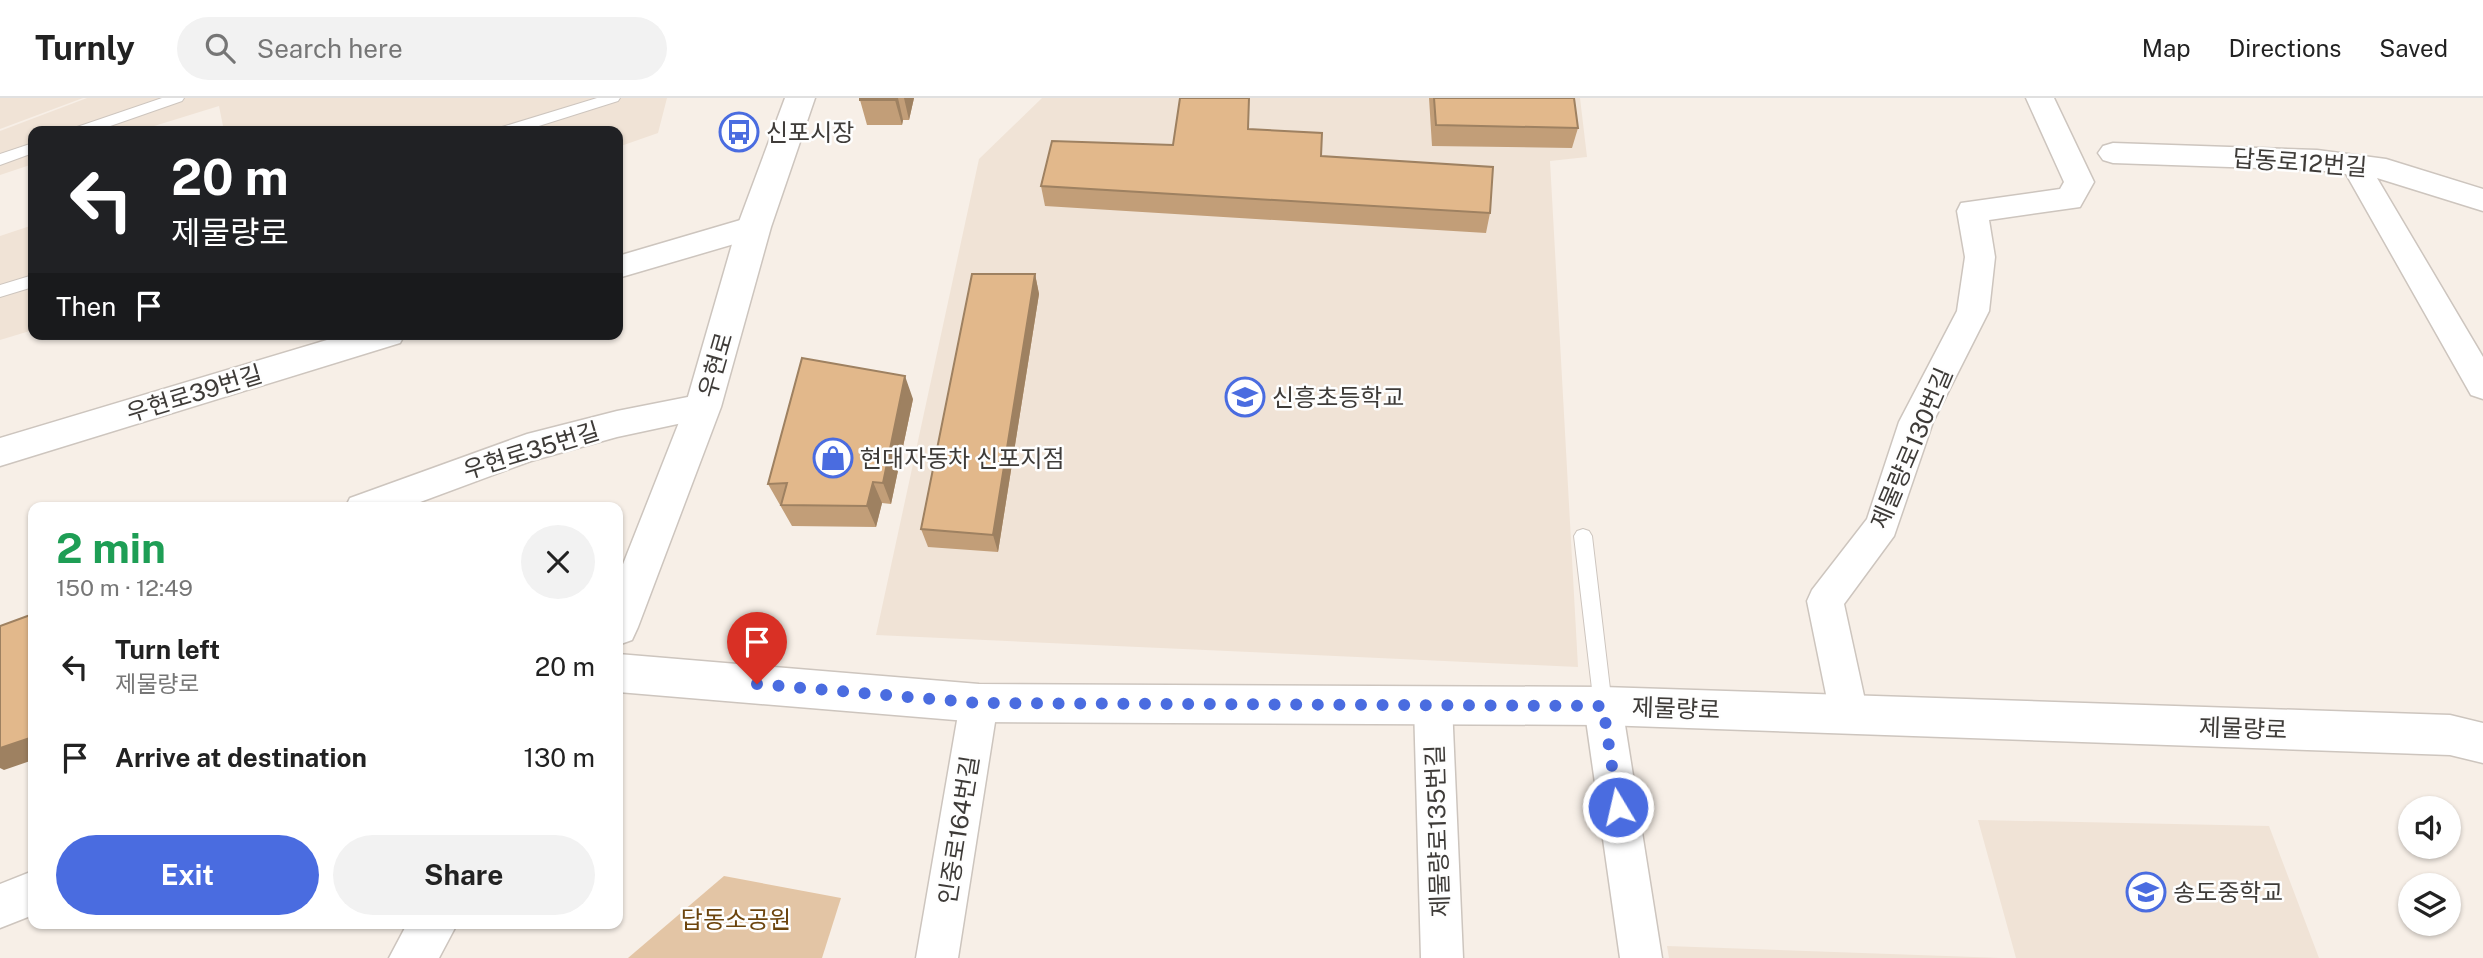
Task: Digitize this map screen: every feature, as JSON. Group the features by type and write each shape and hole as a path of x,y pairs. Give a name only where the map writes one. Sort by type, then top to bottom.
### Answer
{"main road":[{"name":"우현로","path":"623,614 704,407 754,227 800,98"},
{"name":"제물량로","path":"623,673 979,703 1603,706 2450,735 2483,743"},
{"path":"0,906 28,895"},
{"path":"412,958 431,929"}],"street":[{"name":"제물량로130번길","path":"1849,714 1825,601 1882,526 1916,422 1973,311 1980,257 1972,211 2068,199 2079,182 2040,98"},
{"name":"답동로12번길","path":"2113,153 2317,160 2386,169 2483,200"},
{"path":"2355,165 2483,386"},
{"path":"623,266 754,227"},
{"name":"우현로39번길","path":"0,452 369,340"},
{"name":"우현로35번길","path":"378,502 527,448 617,424 704,407"},
{"name":"인중로164번길","path":"937,958 979,703"},
{"name":"제물량로135번길","path":"1433,705 1442,958"},
{"path":"1603,706 1641,958"}],"lane":[{"path":"96,126 177,98"},
{"path":"523,126 613,98"},
{"path":"0,160 28,150"},
{"path":"0,291 28,283"},
{"path":"1583,536 1603,706"}],"shaded area":[{"path":"0,98 83,98 0,129"},
{"path":"87,98 667,98 658,133 623,145 623,126 223,126 219,106 154,126 28,126 28,166 0,175 0,131"},
{"name":"신흥초등학교","path":"1042,98 1580,98 1587,157 1550,161 1578,667 876,635 979,159"},
{"path":"28,227 28,332 0,340 0,236"},
{"name":"송도중학교","path":"1978,820 2269,826 2319,958 2016,958"},
{"path":"1667,946 2002,958 1669,958"}],"green space":[{"name":"답동소공원","path":"724,876 841,898 822,958 628,958"}],"building":[{"path":"860,98 896,98 860,100"},
{"path":"1180,98 1249,98 1248,129 1322,133 1321,156 1493,167 1490,213 1041,186 1052,141 1173,145"},
{"path":"1434,98 1574,98 1578,128 1436,125"},
{"path":"972,274 1035,274 993,535 921,529"},
{"path":"802,358 905,376 883,483 873,482 867,506 781,505 787,483 768,484"},
{"path":"28,616 28,739 0,748 0,626"}],"place":[{"name":"신포시장","path":"739,132"},
{"name":"신흥초등학교","path":"1245,397"},
{"name":"현대자동차 신포지점","path":"833,458"},
{"name":"송도중학교","path":"2146,892"}],"route":[{"path":"757,684 979,703 1603,706 1618,807"}]}
